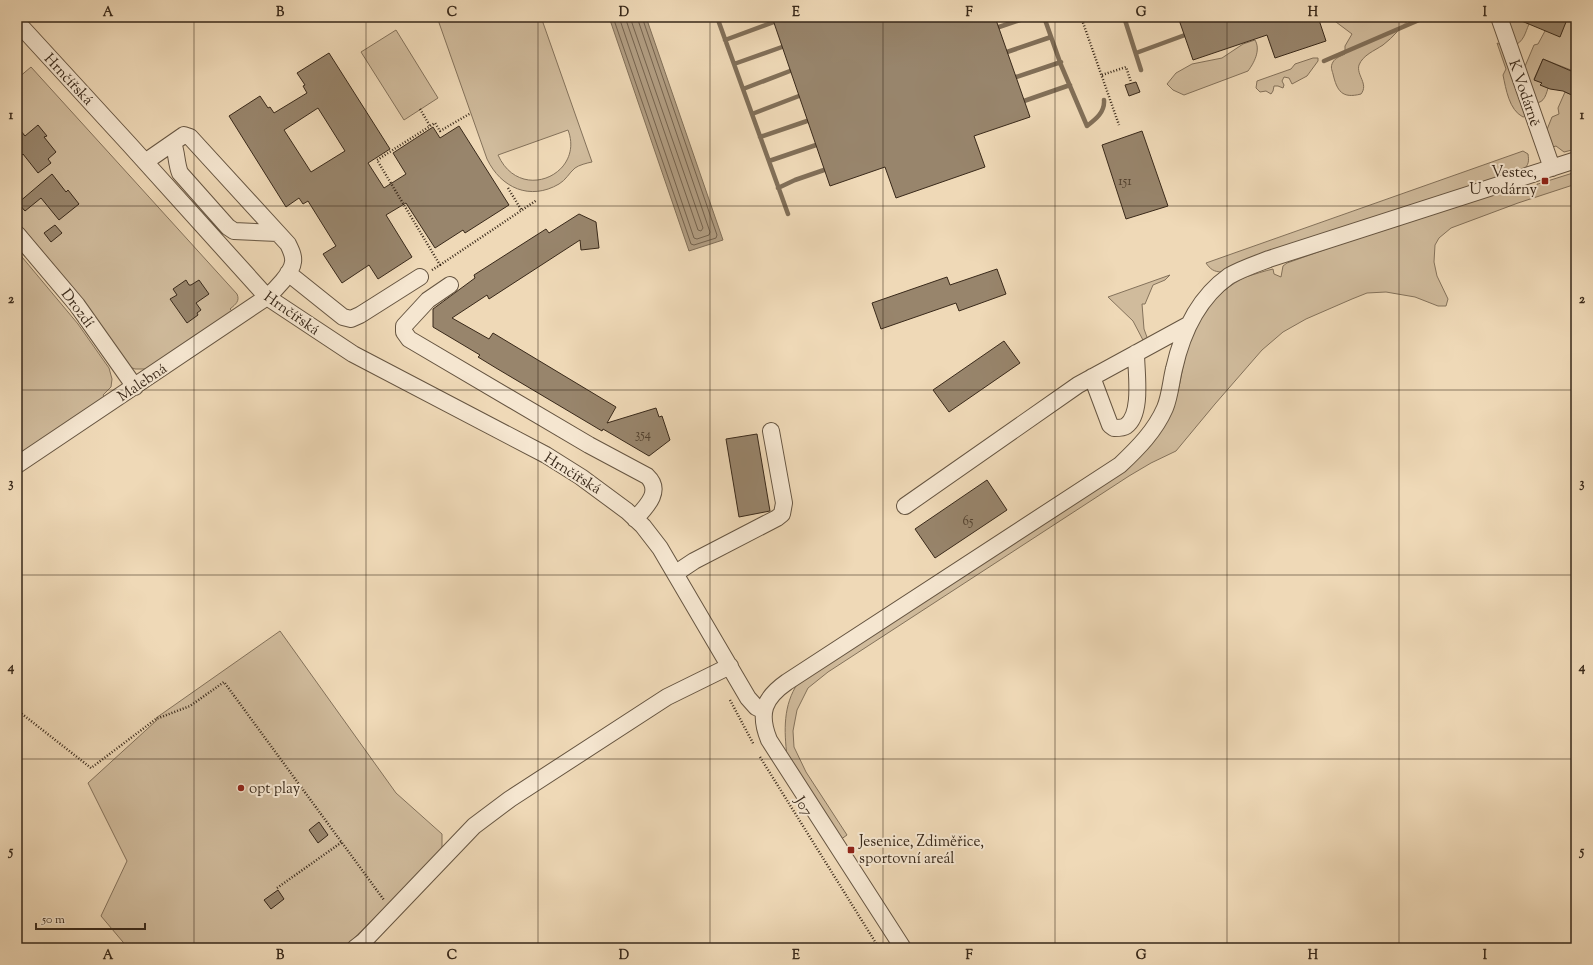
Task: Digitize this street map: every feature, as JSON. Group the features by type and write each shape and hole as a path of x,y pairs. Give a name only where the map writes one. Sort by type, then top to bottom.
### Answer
{"street":[{"name":"K Vodárně","path":"1499,17 1552,168"},
{"name":"Hrnčířská","path":"17,22 267,298 353,354 552,459 618,503 635,519 660,548 752,703 764,711"},
{"path":"145,162 184,135 190,137 288,244 293,255 293,264 288,274 343,317 351,319 360,315 420,277"},
{"path":"173,143 176,150 177,166 180,173 228,227 234,232 278,233"},
{"path":"903,948 774,749 766,731 764,711 769,698 780,687 1120,465 1140,447 1154,428 1165,406 1178,351 1188,325 1204,300 1230,276 1269,259 1576,160"},
{"name":"Drozdí","path":"17,234 77,305 135,387"},
{"name":"Malebná","path":"17,465 267,298 288,274"},
{"name":"Hrnčířská","path":"450,285 428,300 404,326 404,332 409,339 583,442 647,476 653,483 653,495 648,504 635,519"},
{"path":"905,506 1078,385 1188,325"},
{"path":"1092,377 1110,425 1114,428 1125,427 1130,422 1135,412 1137,403 1136,353"},
{"path":"676,573 694,561 782,514 784,503 771,431"},
{"path":"355,948 364,941 474,826 510,799 667,697 730,666"}],"path":[{"path":"1081,17 1119,125"},
{"path":"1102,75 1126,67 1131,82"},
{"path":"420,110 430,126"},
{"path":"440,265 377,160 435,123 440,131 471,113"},
{"path":"508,188 522,210"},
{"path":"420,277 537,200"},
{"path":"17,710 91,768 156,719 190,706 224,682 392,912"},
{"path":"728,696 756,750"},
{"name":"J07","path":"759,756 879,948"},
{"path":"277,888 342,842"}],"shaded area":[{"path":"437,17 541,17 592,162 577,167 559,184 548,189 527,191 517,189 500,178 487,159","holes":["568,130 571,146 567,159 559,170 548,177 534,180 521,178 508,170 498,155"]},
{"path":"1336,17 1412,17 1387,42 1366,56 1359,65 1359,72 1364,87 1361,94 1345,94 1341,92 1336,85 1332,64 1335,59 1345,54 1345,46 1352,34 1332,19"},
{"path":"1504,17 1514,17 1529,24 1522,40 1513,46"},
{"path":"1568,17 1576,17 1576,72 1543,59 1534,79 1549,85 1543,100 1535,103 1523,71 1534,45 1538,44 1545,31"},
{"path":"396,30 438,98 404,120 361,52"},
{"path":"1255,40 1257,44 1257,52 1248,71 1184,95 1173,90 1167,84 1176,73 1192,64 1222,58 1243,44"},
{"path":"1497,43 1503,46 1527,116 1523,117 1518,114 1511,104 1503,75 1506,69"},
{"path":"1313,58 1318,58 1318,61 1307,76 1292,84 1289,78 1284,77 1282,81 1284,85 1283,88 1274,86 1271,94 1266,91 1260,92 1256,88 1257,81 1291,69 1295,64"},
{"path":"31,67 237,294 237,302 230,309 233,312 146,369 135,369 130,367 77,293 17,221 17,77 18,78"},
{"path":"1565,92 1576,96 1576,149 1564,152 1556,146 1553,147 1546,132 1552,117 1559,114 1558,108"},
{"path":"1523,151 1528,154 1528,163 1523,170 1222,272 1212,270 1206,263"},
{"path":"1576,172 1576,184 1518,203 1451,228 1439,238 1435,245 1434,262 1437,276 1448,299 1446,306 1438,306 1415,297 1386,292 1367,293 1306,319 1283,332 1262,350 1176,451 1129,476 828,672 808,688 797,710 793,731 794,747 806,772 847,835 840,840 787,756 785,728 787,709 793,691 798,683 1123,472 1131,465 1152,443 1169,417 1179,388 1186,354 1194,330 1207,308 1225,290 1246,277 1273,269 1274,274 1281,277 1283,266 1287,263 1335,246 1517,187 1518,190 1527,188 1528,191 1538,188 1537,184"},
{"path":"17,251 78,324 109,368 112,379 111,387 103,395 105,398 17,458"},
{"path":"1170,275 1165,280 1153,285 1145,304 1142,304 1144,329 1148,340 1144,342 1133,321 1108,297"},
{"name":"opt play","path":"280,631 396,793 442,834 442,852 344,948 128,948 101,916 127,861 88,783 157,720 156,718"}],"water":[{"path":"609,17 646,17 723,240 689,251"}],"building":[{"path":"772,17 995,17 1030,117 974,136 985,167 896,198 885,167 830,186"},
{"path":"1178,17 1318,17 1326,41 1275,58 1267,35 1193,60"},
{"path":"1512,17 1568,17 1560,37"},
{"path":"329,53 390,149 368,163 384,188 406,174 393,153 433,127 440,138 459,126 509,205 465,233 463,230 435,248 406,203 386,215 412,257 378,279 369,265 342,283 323,254 336,246 308,201 303,204 299,198 286,207 229,116 260,96 268,108 270,107 274,113 307,93 303,86 305,85 297,73","holes":["318,108 345,151 311,172 284,130"]},
{"path":"1543,59 1576,73 1576,97 1563,91 1550,89 1540,85 1542,83 1534,80"},
{"path":"1136,82 1140,92 1129,96 1125,85"},
{"path":"38,125 47,136 44,137 56,152 48,159 51,163 38,173 23,154 22,155 17,150 17,126 25,136"},
{"path":"1142,131 1168,206 1126,219 1102,145"},
{"path":"52,174 66,192 68,190 79,204 59,220 41,198 25,211 18,203"},
{"path":"579,214 596,222 599,248 581,250 580,240 489,299 487,295 452,318 489,339 493,333 616,407 607,423 656,408 659,417 662,416 670,440 649,456 603,429 602,431 496,368 478,357 480,355 433,327 433,309 475,278 474,275 546,229 549,233"},
{"path":"55,225 62,233 51,242 44,233"},
{"path":"997,269 1006,294 959,311 956,303 881,329 872,303 947,277 950,285"},
{"path":"186,280 189,285 191,285 199,280 209,294 196,303 201,310 197,313 198,315 187,323 170,299 177,295 173,289"},
{"path":"1004,341 1020,363 949,412 933,390"},
{"path":"757,434 770,511 739,517 726,439"},
{"path":"987,480 1007,510 935,558 915,529"},
{"path":"319,822 328,835 318,843 309,830"},
{"path":"278,890 284,899 271,909 264,900"}],"waterway":[{"path":"717,17 788,214"},
{"path":"999,27 1029,17"},
{"path":"1044,17 1061,65 1087,126 1097,118 1101,112 1104,100"},
{"path":"1124,17 1141,70"},
{"path":"1324,61 1426,17"},
{"path":"725,40 774,22"},
{"path":"1136,53 1185,35"},
{"path":"1007,52 1051,37"},
{"path":"734,64 782,47"},
{"path":"1016,77 1061,62"},
{"path":"743,89 790,71"},
{"path":"1024,101 1070,85"},
{"path":"752,114 799,96"},
{"path":"760,137 807,121"},
{"path":"769,161 816,145"},
{"path":"778,188 795,180 824,170"}],"place":[{"name":"Vestec, U vodárny","path":"1545,181"},
{"name":"opt play","path":"241,788"},
{"name":"Jesenice, Zdiměřice, sportovní areál","path":"851,850"}]}
